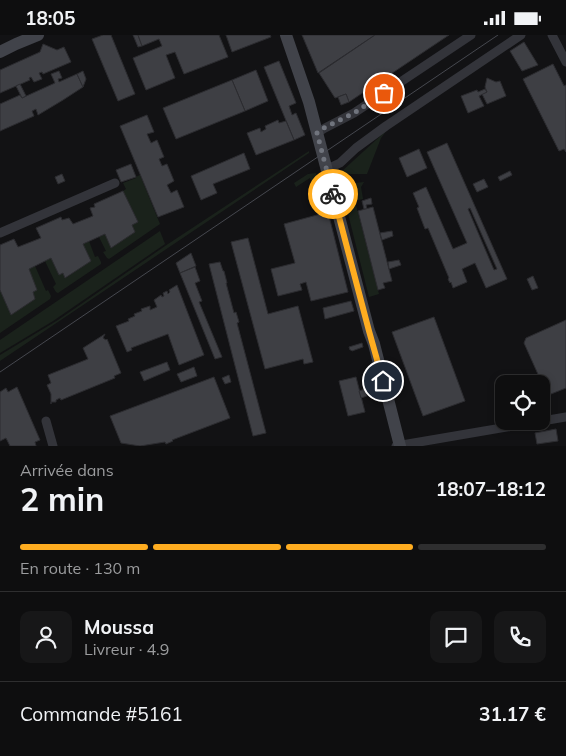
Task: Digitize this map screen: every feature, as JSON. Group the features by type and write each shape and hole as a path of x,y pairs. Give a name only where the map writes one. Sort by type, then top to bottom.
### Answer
{"street":[{"path":"0,52 38,35"},
{"path":"286,35 310,102 398,446 566,417"},
{"path":"317,133 354,113 471,35"},
{"path":"327,169 340,163 356,148 386,126 521,35"},
{"path":"552,35 566,62"},
{"path":"0,233 115,183"},
{"path":"46,421 53,446"}],"shaded area":[{"path":"387,130 381,138 367,174 342,174 341,172"},
{"path":"309,151 309,153 0,361 0,355 58,320 168,244"},
{"path":"316,173 324,197 324,199 318,201 310,178 296,187 294,183 308,174"},
{"path":"140,175 160,224 109,259 103,252 106,251 99,237 105,234 111,248 135,232 132,225 138,222 123,191 126,189 123,183"},
{"path":"364,182 361,187 363,199 355,201 379,294 369,297 342,190 346,184"},
{"path":"160,231 165,244 53,321 0,353 0,340"},
{"path":"89,241 95,257 98,256 101,264 58,293 56,292 53,287 56,284 45,261 51,258 59,275 63,273 66,278 90,261 83,244"},
{"path":"35,266 46,291 48,290 51,296 50,299 0,333 0,290 11,315 35,299 29,269"}],"building":[{"path":"103,35 111,35 135,94 118,101 92,39"},
{"path":"133,35 138,35 142,46 138,47"},
{"path":"138,35 219,35 228,57 184,74 175,52 166,55 175,78 146,90 133,58 162,46 159,39 142,46"},
{"path":"226,35 270,35 271,37 232,52"},
{"path":"302,35 375,35 318,73"},
{"path":"375,35 449,35 349,102 346,94 335,98 319,73"},
{"path":"524,42 538,65 522,71 510,51"},
{"path":"43,44 57,50 64,47 71,62 43,74 42,72 39,73 42,79 34,82 31,77 29,78 30,80 0,93 0,70 40,52"},
{"path":"279,61 296,103 289,106 292,115 296,113 305,135 294,140 264,67"},
{"path":"553,64 564,86 566,85 566,152 564,149 559,151 523,79"},
{"path":"256,70 268,101 245,111 232,80"},
{"path":"59,71 62,78 58,79 59,82 77,74 83,87 38,115 36,109 32,111 34,116 0,131 0,104 20,95 22,98 55,83 51,74"},
{"path":"83,71 86,79 83,87 77,74"},
{"path":"487,78 496,82 500,81 506,96 487,104 482,94 487,92 485,87"},
{"path":"232,80 245,111 176,139 163,108"},
{"path":"20,84 26,96 22,98 16,86"},
{"path":"485,89 487,92 479,96 484,106 468,113 461,96"},
{"path":"346,94 349,102 341,105 338,97"},
{"path":"147,115 154,132 147,134 151,143 157,140 164,157 159,159 162,166 167,164 174,181 167,185 171,193 177,190 184,207 158,217 120,126"},
{"path":"278,120 279,123 286,121 294,140 256,155 247,133 260,128 261,132 266,129 265,126"},
{"path":"447,143 507,279 486,288 475,263 462,269 467,282 453,288 428,228 425,229 413,193 426,187 453,249 467,243 427,152","holes":["470,208 497,269 494,270 468,209"]},
{"path":"419,149 427,168 407,177 399,158"},
{"path":"244,153 250,169 213,184 217,193 201,200 191,176"},
{"path":"131,164 136,177 121,182 116,170"},
{"path":"510,171 512,175 500,181 498,177"},
{"path":"62,174 65,181 58,184 55,177"},
{"path":"484,179 488,187 477,192 473,184"},
{"path":"123,191 138,222 132,225 135,232 111,248 105,234 83,244 91,261 65,278 63,273 59,275 51,258 29,269 37,290 33,292 35,299 11,315 0,290 0,245 14,239 18,247 41,238 36,228 61,217 62,220 69,218 73,224 93,216 90,208 95,207 94,204"},
{"path":"371,198 372,204 366,205 367,209 364,209 362,201"},
{"path":"373,207 392,281 383,283 385,288 378,290 358,211"},
{"path":"328,212 348,292 311,301 306,282 300,284 302,290 278,296 271,269 295,263 284,224"},
{"path":"392,231 393,236 382,240 380,233"},
{"path":"248,238 268,314 298,306 313,362 304,364 303,359 265,369 231,242"},
{"path":"191,253 196,266 180,273 176,263"},
{"path":"399,260 401,265 389,269 388,262"},
{"path":"220,262 234,313 236,312 239,322 237,323 266,433 253,436 209,264"},
{"path":"195,267 200,281 195,283 202,301 199,302 222,357 215,359 180,273"},
{"path":"533,276 538,288 532,290 527,279"},
{"path":"177,285 204,355 179,365 168,334 131,348 132,350 127,352 116,326 129,321 128,319 135,316 134,314 142,311 141,309 150,306 150,310 157,307 154,300 161,295 162,297 164,296 163,293 167,291 168,294 169,290"},
{"path":"351,301 354,311 325,319 323,308"},
{"path":"434,317 465,401 423,416 392,332"},
{"path":"566,320 566,388 550,394 550,375 538,375 524,343 526,338"},
{"path":"105,334 103,338 107,339 121,373 114,376 115,378 61,400 60,398 56,402 51,402 51,394 47,385 51,383 48,375 88,359 83,348"},
{"path":"362,343 363,347 350,350 349,347"},
{"path":"167,362 170,370 144,381 140,372"},
{"path":"194,367 197,376 181,382 177,374"},
{"path":"229,375 231,382 225,384 222,378"},
{"path":"214,377 230,418 166,444 165,442 140,446 121,443 110,416"},
{"path":"356,377 365,412 348,416 339,381"},
{"path":"17,387 40,440 35,442 36,446 10,446 6,438 0,441 0,392 6,388 8,392"},
{"path":"365,389 367,396 361,398 359,391"},
{"path":"556,429 558,441 537,444 535,433"}],"tram line":[{"path":"0,372 498,35"}],"way so far":[{"path":"333,194 317,133 354,113 384,93"}],"route":[{"path":"333,194 383,381"}]}
